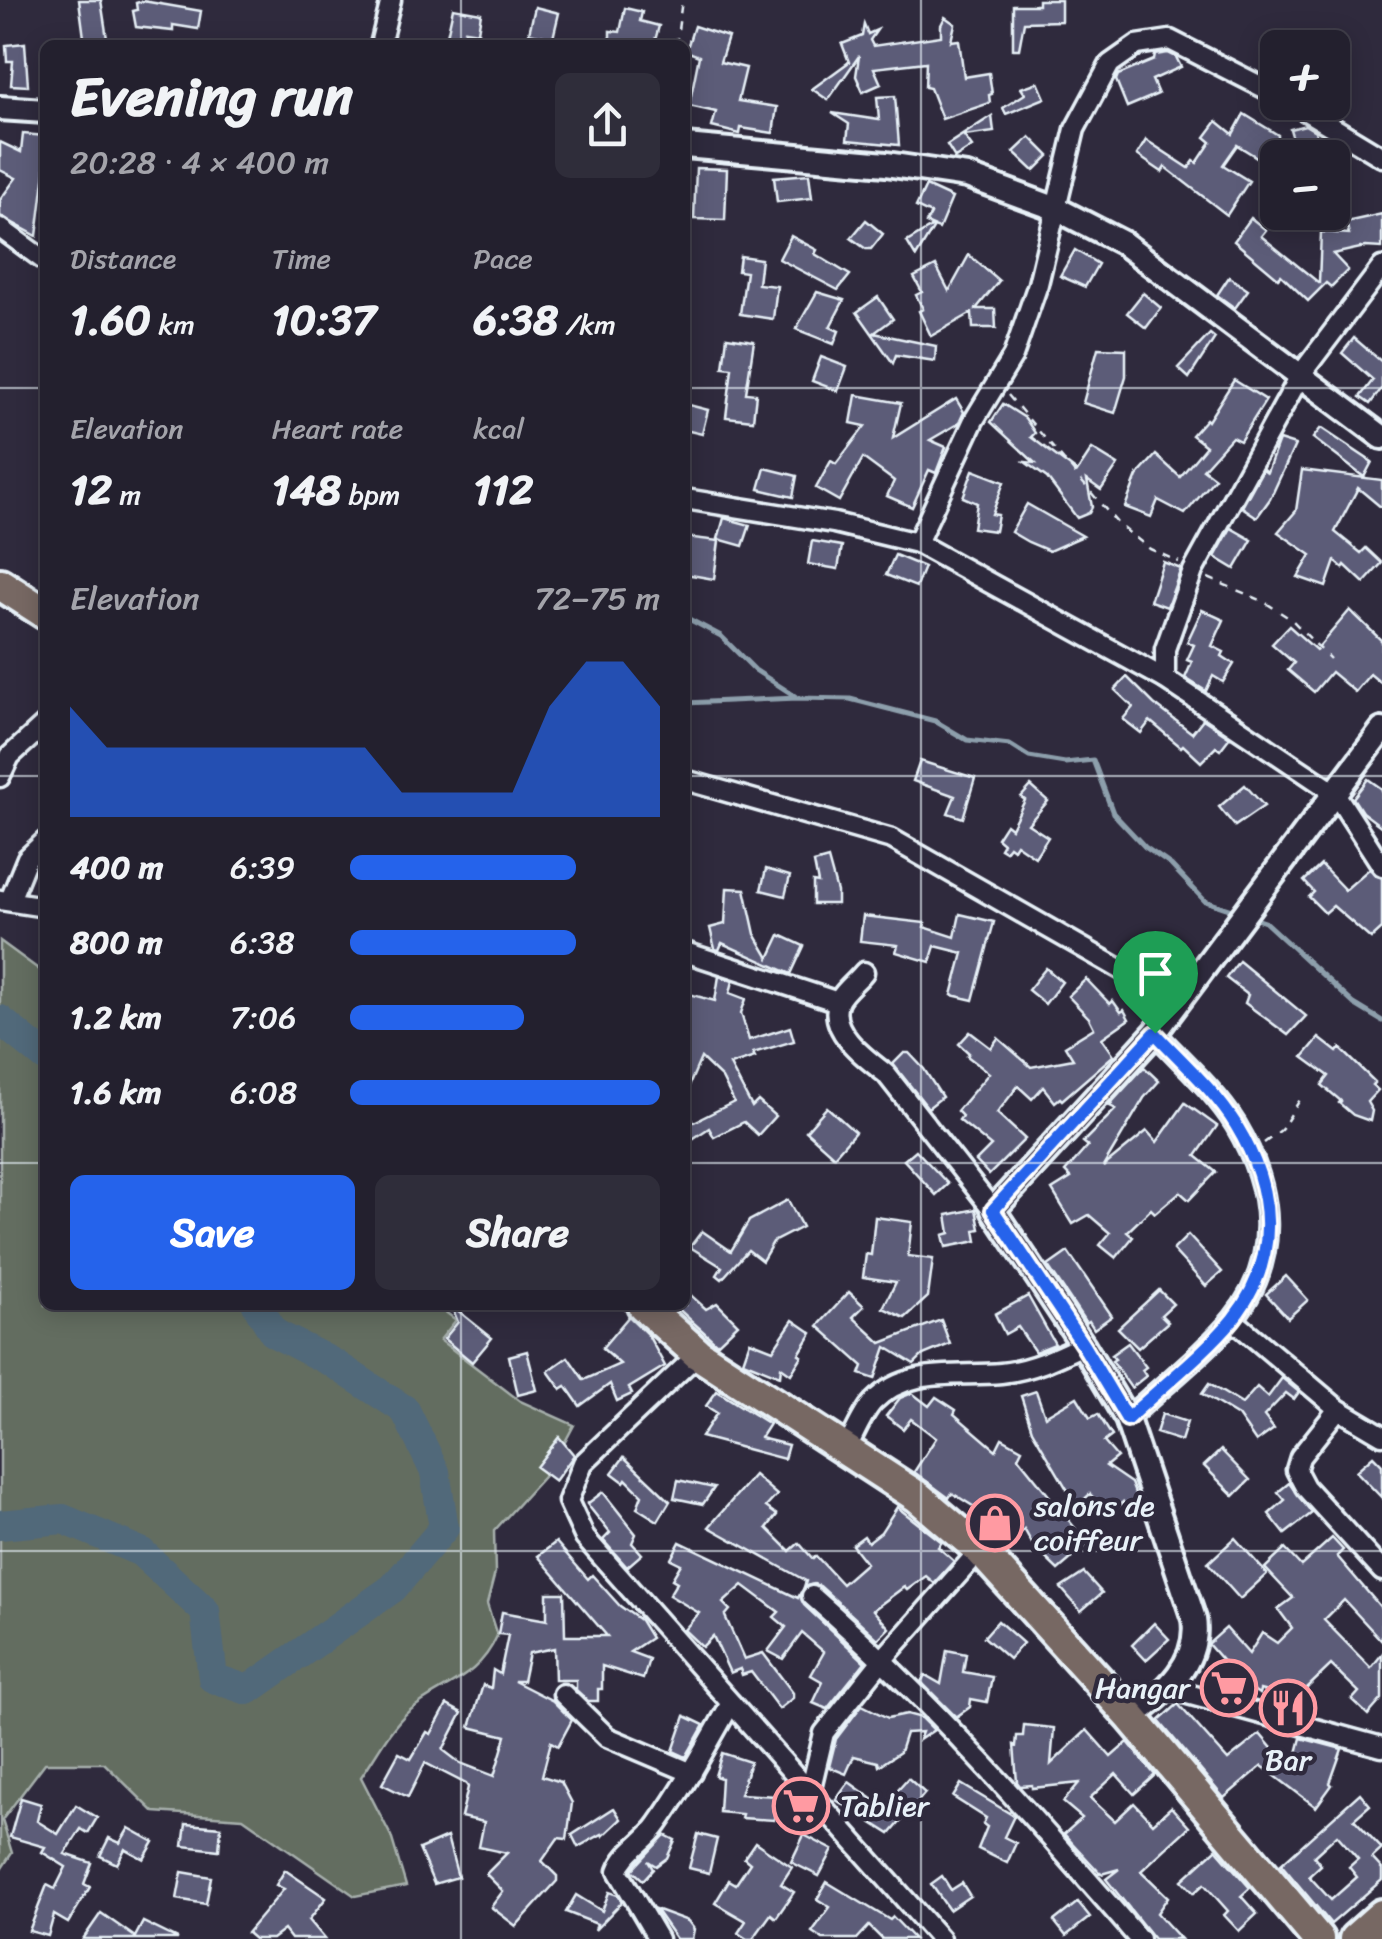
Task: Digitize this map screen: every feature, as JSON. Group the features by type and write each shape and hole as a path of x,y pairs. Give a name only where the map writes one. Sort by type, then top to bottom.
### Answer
{"highway":[{"path":"0,584 40,610"},
{"path":"648,1310 698,1354 918,1497 980,1550 1132,1718 1318,1939"},
{"path":"1355,1939 1382,1915"}],"street":[{"path":"381,40 391,0"},
{"path":"917,543 974,420 1013,356 1038,284 1075,129 1110,64 1137,45 1170,40 1260,87"},
{"path":"0,108 40,111"},
{"path":"1321,120 1382,157"},
{"path":"690,146 886,164 966,176 1057,209 1123,244 1382,437"},
{"path":"0,228 40,256"},
{"path":"1165,679 1165,648 1193,570 1301,374 1382,267"},
{"path":"690,500 834,523 917,543 1165,679 1335,792 1382,866"},
{"path":"0,777 10,756 40,729"},
{"path":"993,1210 1155,1033 1382,730"},
{"path":"690,781 892,839 1184,993"},
{"path":"40,846 27,858 5,900 40,906"},
{"path":"690,954 838,1002"},
{"path":"864,972 838,1002 837,1016 845,1036 864,1058 886,1074 993,1210 1127,1419 1196,1634 1194,1647 1169,1689 1132,1718"},
{"path":"1127,1419 1232,1320 1259,1278 1267,1255 1263,1190 1237,1127 1219,1101 1155,1033"},
{"path":"1232,1320 1338,1410 1382,1435"},
{"path":"846,1450 872,1402 892,1389 932,1373 1000,1373 1041,1366 1083,1345"},
{"path":"698,1354 584,1463 568,1501 585,1538 810,1792 930,1935"},
{"path":"1338,1410 1300,1457 1296,1470 1305,1487 1382,1571"},
{"path":"810,1792 824,1733 883,1658 980,1550"},
{"path":"812,1596 883,1658 1034,1817 1139,1939"},
{"path":"1169,1689 1382,1747"},
{"path":"562,1694 606,1737 692,1773"},
{"path":"658,1939 618,1872 622,1860 655,1829 731,1703"}],"path":[{"path":"677,40 682,0"},
{"path":"996,382 1118,524 1150,549 1263,602 1292,620 1330,658"},
{"path":"1249,1154 1281,1130 1303,1095"}],"green space":[{"path":"0,941 40,970 40,1310 443,1310 456,1320 440,1340 520,1401 574,1425 551,1468 494,1531 495,1573 487,1604 497,1636 489,1651 469,1672 408,1712 361,1777 391,1836 406,1886 355,1896 243,1818 154,1812 104,1763 45,1763 2,1820 12,1853 0,1871"}],"building":[{"path":"79,0 101,0 107,40 84,40"},
{"path":"1038,0 1061,0 1061,21 1024,22 1019,49 1013,49 1013,5 1038,5"},
{"path":"136,3 201,11 198,29 173,25 173,31 136,27 133,11 137,10"},
{"path":"535,7 559,13 553,38 529,33"},
{"path":"453,8 481,13 478,32 465,30 463,40 446,40"},
{"path":"625,8 642,12 640,21 659,26 655,40 610,40 610,31 620,32"},
{"path":"945,17 955,24 951,41 959,40 964,77 989,73 990,103 942,119 930,88 925,87 926,62 874,68 881,84 863,92 856,76 859,56 828,100 812,89 849,62 842,44 862,36 864,24 868,34 877,30 870,40 873,46 941,36"},
{"path":"694,26 728,37 720,62 746,68 738,101 777,107 773,133 741,128 740,134 712,127 716,112 690,106 699,56 690,53"},
{"path":"25,43 28,86 11,85 13,61 7,61 6,45"},
{"path":"1168,53 1176,57 1181,67 1152,80 1158,94 1127,107 1116,80 1118,75 1154,60 1155,55"},
{"path":"1038,82 1045,98 1006,114 1003,108 1025,94 1021,88"},
{"path":"895,96 899,145 847,140 849,124 832,113 879,120 877,97"},
{"path":"1244,114 1278,135 1278,140 1260,140 1260,159 1237,145 1223,165 1249,181 1227,215 1165,167 1162,172 1137,155 1146,140 1189,168 1211,142 1205,137 1217,121 1233,134"},
{"path":"992,116 994,132 964,136 972,147 955,158 947,145"},
{"path":"1305,125 1315,131 1318,140 1293,140 1290,129"},
{"path":"23,134 40,136 37,236 0,216 0,200 16,178 0,170 0,142 21,152"},
{"path":"1030,137 1049,156 1034,171 1014,152"},
{"path":"696,168 727,169 725,220 694,219"},
{"path":"809,174 812,198 777,202 774,177"},
{"path":"926,186 952,198 939,229 934,227 916,257 907,242 933,226 926,223 931,214 916,207"},
{"path":"1382,214 1382,248 1365,247 1333,254 1348,270 1331,287 1326,283 1308,301 1281,275 1278,278 1234,241 1251,218 1260,230 1266,230 1261,236 1319,283 1321,232 1349,234 1350,221"},
{"path":"866,220 883,234 871,249 851,238"},
{"path":"791,236 850,275 838,290 779,259"},
{"path":"1075,250 1098,264 1085,287 1060,276"},
{"path":"969,255 999,281 976,309 995,309 996,328 973,328 972,313 931,336 919,311 923,309 916,295 922,292 914,277 936,266 949,291"},
{"path":"740,256 761,259 758,284 777,286 773,319 740,314 746,272 738,271"},
{"path":"1229,277 1248,290 1235,308 1217,295"},
{"path":"817,292 844,300 830,327 839,331 834,344 796,329"},
{"path":"1143,293 1161,308 1146,328 1127,313"},
{"path":"878,297 893,319 874,333 936,346 935,361 896,355 893,363 857,312"},
{"path":"1210,334 1215,338 1189,378 1178,368"},
{"path":"727,337 754,341 746,393 756,394 753,420 726,417 732,368 723,367"},
{"path":"1354,338 1382,362 1382,388 1370,404 1360,397 1373,380 1342,353"},
{"path":"1098,348 1126,349 1126,376 1115,413 1083,403"},
{"path":"821,357 847,367 838,391 812,381"},
{"path":"1234,380 1266,400 1240,441 1232,437 1203,469 1215,478 1185,514 1158,500 1151,517 1125,507 1137,476 1156,455 1180,477 1206,446 1192,435 1208,421"},
{"path":"856,395 901,403 893,438 956,399 964,412 959,423 930,440 946,447 936,473 929,470 912,507 887,496 894,481 863,458 839,501 816,488 831,461 836,464 865,426 851,423"},
{"path":"1003,404 1025,418 1035,433 1031,437 1077,472 1092,449 1118,465 1101,490 1087,480 1092,507 1089,513 1077,518 1047,478 1025,462 1035,463 991,422"},
{"path":"690,405 708,410 702,434 690,431"},
{"path":"1321,428 1372,462 1364,477 1313,438"},
{"path":"1279,440 1295,445 1270,499 1257,517 1242,507 1263,469 1267,472"},
{"path":"765,468 797,476 793,497 759,489"},
{"path":"973,470 1004,482 992,514 998,515 995,531 973,528 977,503 963,497"},
{"path":"1302,470 1382,480 1382,508 1358,488 1335,532 1361,553 1366,548 1382,563 1364,583 1335,561 1326,587 1298,577 1311,555 1278,532 1296,511"},
{"path":"1027,504 1083,536 1049,551 1028,542 1011,532"},
{"path":"724,518 750,525 743,546 718,539"},
{"path":"1231,528 1252,540 1235,569 1215,557"},
{"path":"690,538 719,541 714,579 690,575"},
{"path":"812,541 842,546 838,569 808,564"},
{"path":"895,555 924,567 916,587 886,575"},
{"path":"1163,562 1181,569 1167,607 1150,601"},
{"path":"1202,610 1224,620 1212,646 1234,664 1223,682 1213,676 1206,691 1185,678 1194,645 1187,642"},
{"path":"1350,610 1382,641 1382,684 1370,674 1355,692 1331,672 1314,692 1288,670 1294,663 1272,644 1289,626 1316,650"},
{"path":"1127,677 1192,733 1203,719 1230,737 1220,750 1216,747 1201,762 1150,721 1141,733 1123,719 1133,707 1115,690"},
{"path":"920,761 975,778 963,818 948,813 955,796 913,781"},
{"path":"1368,779 1382,789 1382,827 1362,812 1353,798"},
{"path":"1245,785 1264,806 1235,826 1219,807"},
{"path":"1031,786 1048,801 1028,824 1048,837 1035,857 1016,844 1005,851 997,838 1006,824 1011,828 1025,800 1021,797"},
{"path":"828,859 837,904 813,904 813,882 818,883 814,863"},
{"path":"1321,865 1345,890 1369,869 1382,878 1382,929 1371,939 1333,906 1325,913 1309,897 1314,892 1304,881"},
{"path":"766,869 790,876 785,896 761,890"},
{"path":"727,888 745,889 755,934 769,958 780,935 804,946 791,974 722,943 719,950 715,949 710,928 725,924"},
{"path":"960,914 994,922 973,1000 952,995 963,953 935,946 930,962 896,952 898,945 860,941 863,916 925,923 924,927 955,937"},
{"path":"1239,961 1306,1016 1288,1035 1245,1003 1248,995 1226,978"},
{"path":"1046,968 1062,982 1045,1004 1028,990"},
{"path":"719,976 733,981 730,993 746,999 741,1013 749,1040 790,1027 794,1041 753,1053 755,1057 730,1065 752,1107 758,1101 775,1116 758,1135 744,1122 714,1137 709,1128 690,1141 690,1116 694,1122 734,1102 722,1078 701,1058 690,1083 690,994 715,1001"},
{"path":"1086,979 1110,1004 1113,1001 1121,1012 1124,1010 1129,1019 1102,1038 1114,1055 1062,1100 1055,1102 1043,1087 1032,1099 1018,1086 997,1113 1025,1139 989,1175 976,1161 991,1146 959,1120 962,1116 957,1111 989,1073 967,1056 969,1053 959,1044 970,1032 991,1048 998,1038 1031,1067 1073,1059 1065,1046 1094,1028 1068,996"},
{"path":"1319,1038 1337,1052 1340,1048 1375,1082 1372,1085 1378,1090 1367,1102 1372,1111 1370,1121 1353,1115 1339,1103 1322,1085 1329,1076 1303,1057"},
{"path":"909,1053 924,1069 942,1097 928,1108 893,1064"},
{"path":"1144,1067 1159,1081 1144,1098 1103,1167 1147,1131 1157,1142 1185,1103 1217,1126 1196,1156 1216,1172 1189,1200 1180,1192 1155,1213 1151,1209 1127,1232 1133,1237 1116,1258 1100,1245 1110,1233 1089,1215 1073,1224 1052,1190 1071,1178 1065,1172 1088,1146 1083,1142 1116,1109 1110,1106 1113,1101"},
{"path":"827,1107 855,1132 834,1156 806,1131"},
{"path":"916,1150 948,1184 936,1195 904,1160"},
{"path":"788,1200 802,1227 773,1242 762,1261 748,1250 722,1279 717,1275 722,1267 690,1247 702,1231 731,1251 749,1221"},
{"path":"976,1209 980,1229 975,1230 977,1241 946,1247 943,1235 950,1233 947,1215"},
{"path":"875,1217 912,1222 908,1256 933,1259 928,1297 905,1318 883,1308 896,1282 863,1277 866,1254 871,1255"},
{"path":"1188,1235 1222,1272 1206,1286 1173,1250"},
{"path":"1068,1252 1112,1316 1094,1329 1048,1266"},
{"path":"1286,1276 1308,1300 1288,1318 1266,1294"},
{"path":"1159,1290 1173,1304 1161,1315 1168,1322 1138,1348 1118,1328"},
{"path":"849,1292 864,1306 853,1317 881,1343 941,1320 950,1344 923,1355 914,1364 886,1347 875,1379 860,1374 863,1366 818,1326"},
{"path":"690,1295 706,1309 717,1303 738,1324 717,1344 680,1310 690,1310"},
{"path":"1028,1296 1055,1344 1035,1352 1018,1327 1005,1334 995,1314"},
{"path":"453,1310 492,1338 472,1362 444,1339 458,1322"},
{"path":"629,1316 648,1335 665,1366 629,1388 632,1394 617,1401 610,1384 580,1406 566,1386 561,1389 548,1371 568,1357 584,1380 620,1364 602,1348"},
{"path":"793,1320 812,1333 791,1374 781,1367 780,1376 743,1361 750,1341 773,1350"},
{"path":"1128,1343 1146,1367 1142,1370 1146,1376 1131,1388 1111,1355"},
{"path":"527,1351 537,1390 518,1395 509,1356"},
{"path":"1282,1378 1299,1392 1294,1399 1286,1393 1264,1416 1274,1429 1256,1442 1238,1416 1202,1394 1209,1384 1242,1404 1257,1387 1268,1397"},
{"path":"717,1391 769,1424 760,1438 788,1445 784,1459 701,1437 717,1413 706,1406"},
{"path":"1036,1391 1045,1416 1077,1397 1090,1418 1098,1414 1112,1436 1104,1442 1117,1457 1106,1466 1131,1483 1141,1509 1128,1514 1123,1502 1109,1515 1090,1494 1077,1506 1032,1430 1021,1396"},
{"path":"912,1393 929,1406 936,1397 956,1410 954,1414 996,1450 1002,1438 1022,1449 1018,1457 1079,1533 1085,1528 1092,1541 1058,1570 1034,1547 1024,1529 1009,1548 981,1526 989,1516 952,1493 949,1498 914,1472 936,1438 911,1419 903,1429 886,1416 900,1398"},
{"path":"1162,1414 1187,1422 1181,1441 1156,1433"},
{"path":"559,1437 574,1455 555,1481 536,1467"},
{"path":"1221,1450 1250,1480 1234,1496 1204,1466"},
{"path":"1373,1456 1382,1465 1382,1498 1356,1471"},
{"path":"624,1457 670,1501 658,1521 637,1508 642,1495 626,1479 624,1482 612,1473"},
{"path":"754,1475 777,1495 766,1507 777,1515 767,1528 790,1551 799,1543 842,1584 866,1563 852,1545 864,1536 868,1542 881,1532 897,1507 942,1542 938,1547 954,1561 934,1583 926,1576 873,1610 889,1628 878,1639 820,1586 804,1587 806,1581 709,1527"},
{"path":"678,1480 714,1488 703,1504 674,1498"},
{"path":"1289,1483 1312,1513 1285,1534 1269,1514 1285,1500 1278,1492"},
{"path":"603,1492 636,1534 632,1543 642,1554 627,1567 603,1540 610,1533 587,1504"},
{"path":"1235,1538 1267,1574 1240,1599 1208,1563"},
{"path":"1332,1538 1343,1550 1337,1556 1382,1609 1382,1641 1344,1600 1324,1620 1371,1668 1382,1654 1382,1699 1368,1715 1352,1700 1359,1692 1331,1665 1307,1688 1302,1707 1290,1704 1291,1698 1260,1690 1259,1694 1241,1682 1208,1644 1226,1628 1249,1654 1262,1633 1277,1643 1292,1628 1278,1609 1293,1598 1265,1568 1285,1549 1301,1566"},
{"path":"556,1542 588,1579 592,1575 620,1606 640,1620 651,1638 630,1652 649,1659 643,1679 602,1666 598,1701 588,1701 576,1690 576,1680 555,1680 554,1648 529,1653 523,1681 514,1681 553,1701 572,1720 558,1746 551,1742 542,1776 561,1782 572,1803 567,1839 558,1838 542,1861 557,1881 516,1926 491,1907 503,1891 486,1874 507,1853 479,1847 484,1822 461,1817 466,1784 425,1763 408,1797 382,1784 399,1753 411,1759 447,1705 462,1713 443,1750 460,1763 494,1776 506,1736 470,1727 483,1685 491,1688 493,1670 500,1674 508,1635 498,1634 502,1612 547,1620 547,1593 564,1593 565,1636 607,1636 538,1556"},
{"path":"680,1542 798,1598 800,1594 804,1605 865,1662 827,1709 813,1703 823,1682 811,1675 824,1652 802,1633 783,1659 768,1651 786,1627 774,1617 779,1612 743,1585 723,1603 730,1610 725,1616 744,1659 763,1653 793,1693 793,1698 779,1709 751,1672 742,1675 740,1669 730,1673 713,1636 702,1647 684,1630 699,1613 669,1595 681,1564 671,1559"},
{"path":"1084,1573 1102,1593 1081,1611 1061,1588"},
{"path":"998,1621 1023,1643 1009,1659 984,1637"},
{"path":"1154,1623 1169,1639 1146,1660 1132,1645"},
{"path":"947,1650 966,1654 963,1672 992,1677 987,1702 971,1699 970,1707 956,1717 921,1682 925,1675 941,1684"},
{"path":"1178,1704 1228,1760 1260,1734 1292,1772 1301,1738 1342,1749 1332,1785 1316,1807 1262,1766 1224,1798 1159,1721"},
{"path":"862,1705 888,1718 907,1714 922,1718 934,1730 919,1740 922,1732 906,1733 900,1752 879,1766 878,1762 854,1756 846,1774 829,1767 836,1739"},
{"path":"685,1716 704,1725 686,1757 673,1751"},
{"path":"1024,1725 1054,1728 1051,1764 1087,1730 1111,1757 1128,1742 1155,1775 1134,1794 1116,1774 1090,1798 1115,1821 1134,1803 1153,1823 1171,1807 1189,1827 1141,1871 1168,1897 1157,1913 1181,1939 1154,1939 1106,1879 1119,1869 1101,1874 1064,1834 1082,1818 1063,1802 1079,1783 1032,1788 1017,1782 1014,1745 1017,1736 1023,1736"},
{"path":"722,1753 750,1762 740,1794 776,1796 774,1820 719,1812 721,1778 715,1776"},
{"path":"908,1778 925,1793 890,1834 836,1800 849,1782 899,1818 891,1797"},
{"path":"961,1784 1014,1816 1004,1837 1016,1843 1007,1863 978,1849 987,1827 983,1824 986,1818 953,1797"},
{"path":"1360,1793 1370,1805 1354,1819 1382,1849 1372,1858 1382,1869 1382,1880 1331,1924 1281,1864","holes":["1337,1835 1358,1859 1349,1867 1357,1877 1331,1900 1309,1876 1321,1865 1314,1856"]},
{"path":"21,1798 41,1804 37,1821 58,1834 76,1805 97,1818 88,1833 81,1829 65,1854 92,1863 84,1884 90,1887 68,1923 54,1915 48,1936 29,1931 47,1885 55,1889 66,1867 42,1852 45,1847 10,1837"},
{"path":"614,1808 621,1819 603,1836 578,1847 572,1835"},
{"path":"186,1824 221,1827 219,1850 183,1846"},
{"path":"129,1828 154,1842 144,1859 125,1849 117,1864 100,1856 109,1838 120,1843"},
{"path":"698,1834 717,1839 709,1873 689,1868"},
{"path":"665,1835 675,1840 667,1858 656,1866 648,1861 653,1869 643,1880 632,1870"},
{"path":"804,1835 833,1850 819,1876 791,1862"},
{"path":"447,1837 458,1877 434,1884 419,1849"},
{"path":"755,1842 792,1867 781,1884 794,1892 776,1918 771,1914 753,1939 747,1939 738,1933 746,1921 715,1903 729,1880 736,1884 750,1863 744,1858"},
{"path":"1216,1849 1250,1888 1241,1896 1257,1914 1239,1931 1224,1915 1228,1911 1204,1884 1194,1893 1182,1880"},
{"path":"285,1870 326,1898 309,1920 325,1939 291,1939 284,1930 272,1939 254,1939 247,1933 284,1889 276,1885"},
{"path":"182,1872 211,1877 206,1904 177,1899"},
{"path":"942,1876 951,1890 962,1883 970,1896 949,1910 931,1884"},
{"path":"827,1882 890,1920 893,1917 914,1939 882,1939 869,1926 857,1939 823,1939 812,1932 830,1907 817,1899"},
{"path":"609,1892 618,1895 622,1902 595,1930 597,1924 566,1912 576,1895 602,1911"},
{"path":"1078,1902 1090,1917 1066,1936 1054,1921"},
{"path":"655,1909 688,1921 694,1929 692,1939 676,1939"},
{"path":"101,1913 135,1937 143,1922 178,1939 83,1939"}],"waterway":[{"path":"690,620 721,636 755,670 795,696"},
{"path":"690,703 850,699 935,721 967,740 1010,745 1029,757 1065,763 1093,760 1113,813 1205,901 1235,911"},
{"path":"1250,917 1265,922 1354,1004 1382,1021"},
{"path":"0,1020 40,1053"},
{"path":"0,1525 63,1519 141,1552 205,1611 213,1678 248,1690 393,1588 444,1528 435,1472 405,1410 333,1363 274,1333 260,1310"}],"place":[{"name":"salons de coiffeur","path":"995,1523"},
{"name":"Hangar","path":"1229,1688"},
{"name":"Bar","path":"1288,1708"},
{"name":"Tablier","path":"801,1806"}],"route":[{"path":"1155,1033 1219,1101 1237,1127 1263,1190 1267,1255 1259,1278 1232,1320 1127,1419 993,1210 1155,1033"}]}
